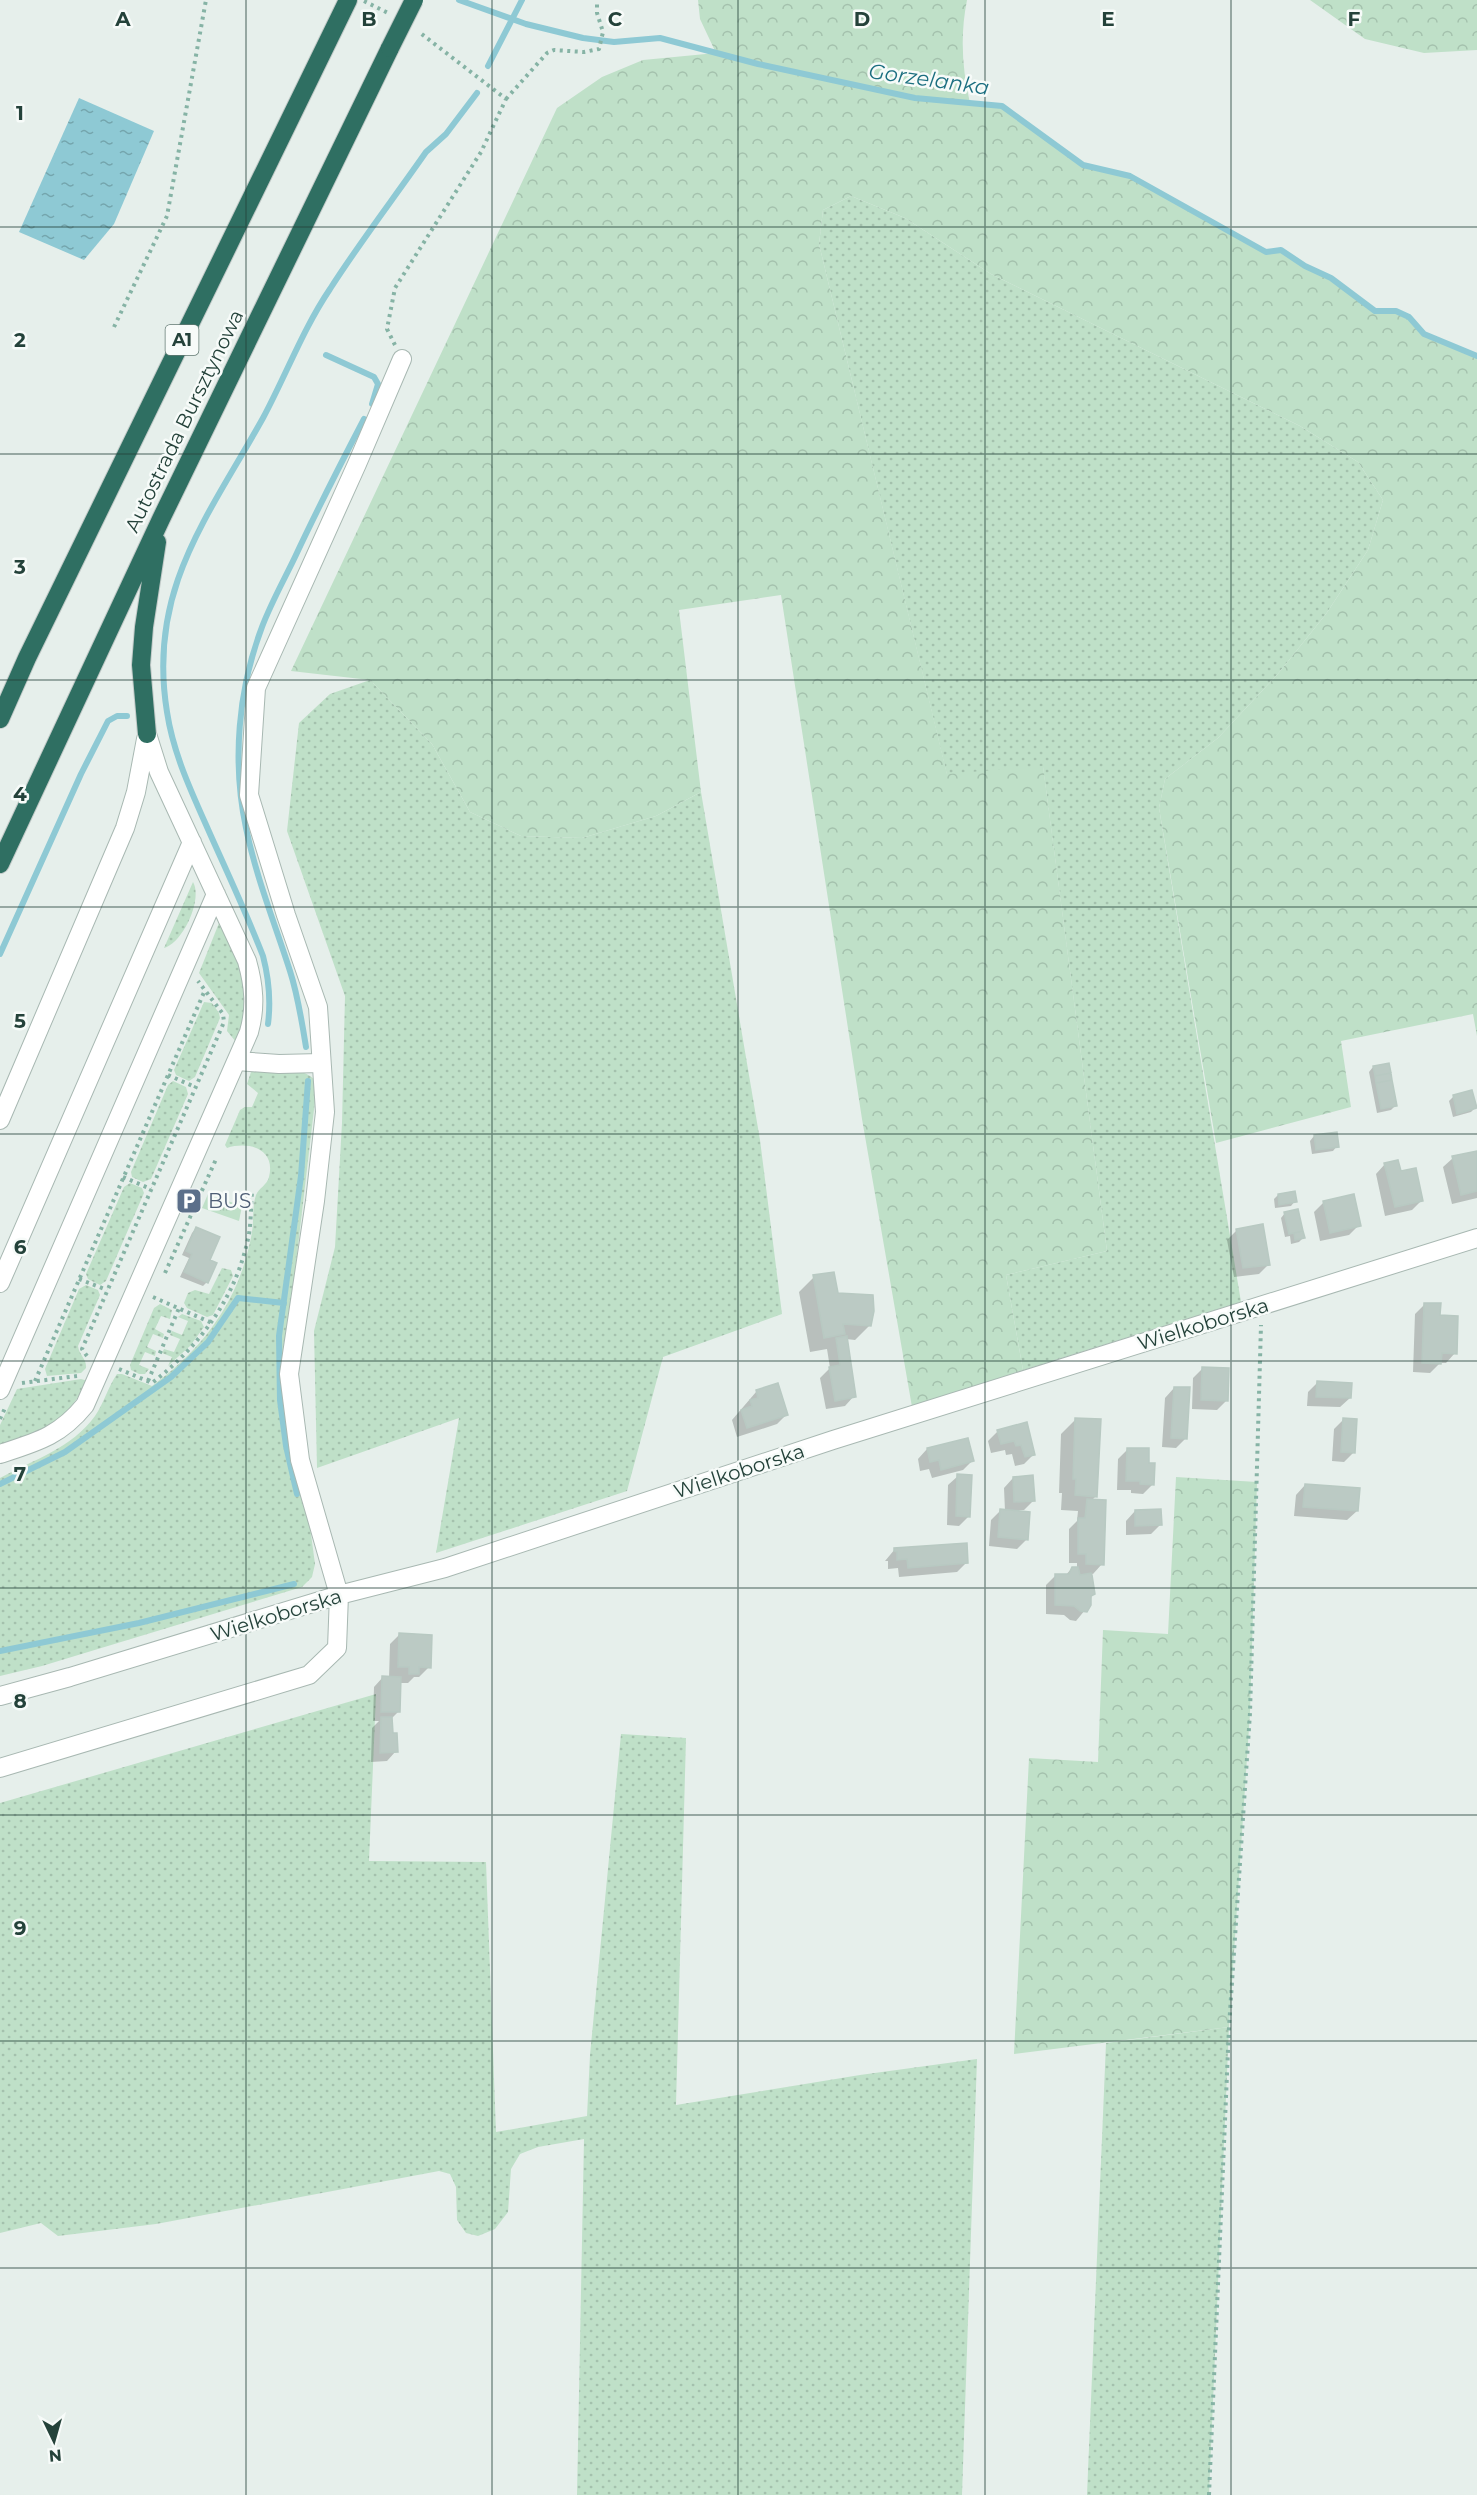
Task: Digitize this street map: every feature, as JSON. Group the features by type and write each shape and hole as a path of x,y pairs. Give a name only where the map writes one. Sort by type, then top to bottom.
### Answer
{"highway":[{"name":"Autostrada Bursztynowa","path":"0,719 27,658 348,0"},
{"name":"Autostrada Bursztynowa","path":"0,864 161,519 414,0"},
{"path":"147,734 142,655 144,627 161,519"},
{"path":"0,700 27,658"}],"street":[{"path":"0,1768 309,1676 337,1648 339,1595 300,1460 289,1374 315,1201 325,1112 318,1007 286,915 249,795 256,687 402,359"},
{"path":"0,1454 46,1439 73,1419 85,1405 237,1061 254,1017 254,988 247,961 159,772 147,734"},
{"path":"0,1120 125,828 136,792 147,734"},
{"path":"0,1283 192,842"},
{"path":"8,1392 216,894"},
{"path":"237,1061 321,1064"},
{"name":"Wielkoborska","path":"0,1696 339,1595 445,1568 833,1440 1477,1238"}],"path":[{"path":"114,327 167,216 206,0"},
{"path":"362,0 399,20"},
{"path":"402,359 387,329 395,288 481,152 506,99 547,53 554,50 584,52 599,49 603,32 597,13 597,0"},
{"path":"416,30 506,99"},
{"path":"92,1363 82,1349 225,1018 193,975"},
{"path":"34,1382 205,990"},
{"path":"168,1075 195,1087"},
{"path":"123,1177 151,1189"},
{"path":"118,1369 152,1383 183,1357 212,1323 233,1285 244,1252 249,1232 252,1192"},
{"path":"79,1279 107,1290"},
{"path":"153,1297 212,1323"},
{"path":"1209,2495 1229,2027 1250,1713 1261,1306"},
{"path":"148,1381 179,1308"},
{"path":"0,1419 8,1392 34,1382 87,1375"}],"green space":[{"path":"698,0 967,0 963,26 963,52 970,103 1002,106 1083,165 1130,176 1266,252 1281,250 1305,266 1331,278 1375,311 1396,311 1409,317 1424,334 1477,356 1477,1036 1473,1014 1341,1041 1351,1107 1216,1143 1159,808 1165,779 1218,738 1277,675 1326,614 1368,550 1383,500 1358,462 1300,426 991,274 905,218 851,196 823,210 819,244 947,774 1043,766 1107,1251 1006,1275 1023,1370 912,1407 862,1119 781,595 679,610 701,792 656,816 582,838 521,836 470,812 432,744 370,680 291,671 557,108 602,77 643,60 716,53 700,19"},
{"path":"1310,0 1477,0 1477,50 1424,53 1365,39"},
{"path":"851,196 905,218 991,274 1300,426 1358,462 1383,500 1368,550 1326,614 1277,675 1218,738 1165,779 1159,808 1241,1302 1023,1370 1006,1275 1107,1251 1043,767 947,775 819,244 823,210"},
{"path":"370,680 432,744 470,812 521,836 582,838 656,816 701,792 760,1140 782,1314 663,1357 627,1491 436,1553 459,1418 317,1468 314,1331 335,1247 342,1123 345,996 287,831 299,723 330,694"},
{"path":"193,882 195,899 189,920 178,938 164,948"},
{"path":"219,923 237,960 244,983 245,1006 236,1042 227,1031 229,1015 199,973"},
{"path":"204,1002 212,1003 220,1018 195,1077 189,1081 176,1075 174,1070"},
{"path":"256,1070 299,1071 313,1078 317,1084 286,1348 315,1564 312,1577 302,1587 42,1666 0,1676 0,1478 75,1437 95,1416 117,1374 152,1386 190,1353 221,1314 237,1285 247,1254 256,1195 269,1177 268,1160 259,1149 244,1146 227,1148 225,1145 240,1110 252,1107 258,1093 247,1084 251,1072"},
{"path":"173,1081 186,1087 188,1094 151,1179 143,1182 132,1177 131,1172 168,1085"},
{"path":"130,1183 142,1188 144,1193 106,1281 100,1285 88,1279 86,1274 124,1187"},
{"path":"208,1194 242,1206 239,1221 202,1208"},
{"path":"222,1268 231,1270 233,1276 213,1315 207,1317 187,1308 184,1303 188,1293 195,1290 209,1294"},
{"path":"86,1285 98,1290 100,1295 78,1346 86,1368 81,1373 47,1376 45,1369 79,1289"},
{"path":"160,1304 172,1310 170,1319 161,1316 155,1329 164,1334 163,1338 153,1334 147,1347 156,1351 155,1356 145,1352 139,1365 149,1369 145,1374 139,1374 131,1370 130,1365 154,1308"},
{"path":"182,1314 201,1321 204,1327 190,1346 168,1366 172,1357 162,1353 164,1349 174,1352 180,1339 170,1335 172,1331 182,1335 188,1321 178,1317"},
{"path":"81,1379 88,1381 70,1408 61,1417 42,1430 0,1445 0,1425 17,1389"},
{"path":"1176,1477 1257,1482 1250,1713 1229,2027 1014,2054 1029,1758 1098,1762 1103,1630 1168,1634"},
{"path":"376,1694 369,1861 486,1862 496,2132 587,2116 590,2055 621,1734 686,1738 676,2105 860,2075 977,2059 962,2495 577,2495 584,2139 538,2147 520,2154 511,2169 508,2212 495,2229 478,2236 466,2233 457,2220 456,2187 450,2174 439,2171 156,2224 58,2236 41,2223 0,2233 0,1803"},
{"path":"1229,2027 1209,2495 1087,2495 1106,2043"}],"water":[{"path":"79,98 154,131 114,224 84,260 19,232"}],"building":[{"path":"1389,1063 1391,1073 1375,1076 1373,1066"},
{"path":"1391,1073 1392,1080 1376,1083 1375,1076"},
{"path":"1392,1080 1397,1106 1381,1109 1376,1083"},
{"path":"1472,1090 1477,1108 1457,1114 1453,1095"},
{"path":"1337,1132 1339,1147 1316,1150 1314,1135"},
{"path":"1477,1151 1477,1191 1461,1195 1452,1156"},
{"path":"1398,1160 1401,1171 1416,1168 1423,1201 1395,1207 1384,1163"},
{"path":"1295,1191 1297,1202 1279,1205 1278,1194"},
{"path":"1354,1194 1361,1226 1330,1233 1323,1201"},
{"path":"1298,1209 1303,1231 1289,1234 1284,1212"},
{"path":"1263,1224 1270,1265 1243,1268 1236,1229"},
{"path":"196,1227 220,1237 210,1260 217,1263 208,1283 184,1272 192,1254 186,1251"},
{"path":"1303,1231 1305,1238 1295,1240 1294,1233"},
{"path":"834,1272 838,1293 873,1295 874,1311 871,1326 843,1324 845,1334 824,1338 813,1275"},
{"path":"1424,1303 1441,1303 1440,1315 1458,1316 1457,1354 1442,1353 1441,1364 1422,1363"},
{"path":"847,1336 856,1397 835,1401 829,1367 840,1365 836,1338"},
{"path":"1202,1367 1229,1368 1228,1401 1201,1400"},
{"path":"1317,1381 1352,1383 1351,1398 1316,1397"},
{"path":"778,1383 788,1415 747,1428 741,1410 752,1406 750,1400 758,1398 756,1390"},
{"path":"1174,1387 1190,1387 1187,1439 1171,1438"},
{"path":"1075,1418 1101,1419 1097,1497 1075,1495 1076,1479 1073,1479"},
{"path":"1343,1418 1357,1419 1355,1453 1341,1452"},
{"path":"1027,1422 1035,1455 1025,1457 1021,1445 1016,1446 1014,1441 1001,1444 997,1430"},
{"path":"968,1438 974,1461 941,1470 939,1460 930,1462 927,1448"},
{"path":"1127,1448 1149,1448 1149,1463 1155,1463 1154,1485 1140,1484 1140,1481 1126,1481"},
{"path":"957,1474 972,1475 970,1517 956,1516"},
{"path":"1033,1475 1035,1501 1014,1502 1013,1477"},
{"path":"1305,1484 1360,1488 1358,1511 1303,1507"},
{"path":"1087,1499 1106,1500 1104,1565 1086,1564 1086,1554 1078,1554 1078,1518 1085,1518"},
{"path":"1000,1509 1030,1512 1028,1540 998,1537"},
{"path":"1161,1509 1162,1525 1135,1526 1135,1510"},
{"path":"967,1543 968,1563 908,1568 907,1559 897,1560 897,1552 894,1551 894,1548"},
{"path":"1072,1567 1078,1567 1080,1575 1091,1573 1092,1575 1095,1594 1091,1596 1091,1605 1087,1612 1080,1611 1074,1606 1055,1605 1055,1574 1069,1574"},
{"path":"399,1633 432,1635 431,1668 419,1667 419,1674 409,1674 409,1667 398,1667"},
{"path":"382,1676 401,1677 400,1712 381,1712"},
{"path":"381,1717 392,1717 393,1733 397,1733 398,1752 380,1753"}],"waterway":[{"name":"Gorzelanka","path":"459,0 526,24 583,38 614,42 660,38 758,64 915,98 1002,106 1083,165 1130,176 1266,252 1281,250 1305,266 1331,278 1375,311 1396,311 1409,317 1424,334 1477,356"},
{"path":"488,66 522,0"},
{"path":"268,1024 269,990 263,956 188,784 170,727 163,668 166,629 174,591 203,522 263,418 320,304 426,152 446,134 477,93"},
{"path":"326,355 374,377 378,384 372,404"},
{"path":"306,1047 293,980 260,882 246,828 239,778 240,726 247,676 273,600 364,419"},
{"path":"0,954 81,774 108,721 117,716 127,716"},
{"path":"297,1494 286,1446 280,1400 279,1336 301,1176 308,1081"},
{"path":"0,1484 65,1452 171,1377 208,1342 238,1298 284,1303"},
{"path":"0,1651 139,1623 294,1584"}],"place":[{"name":"BUS","path":"189,1201"}]}
